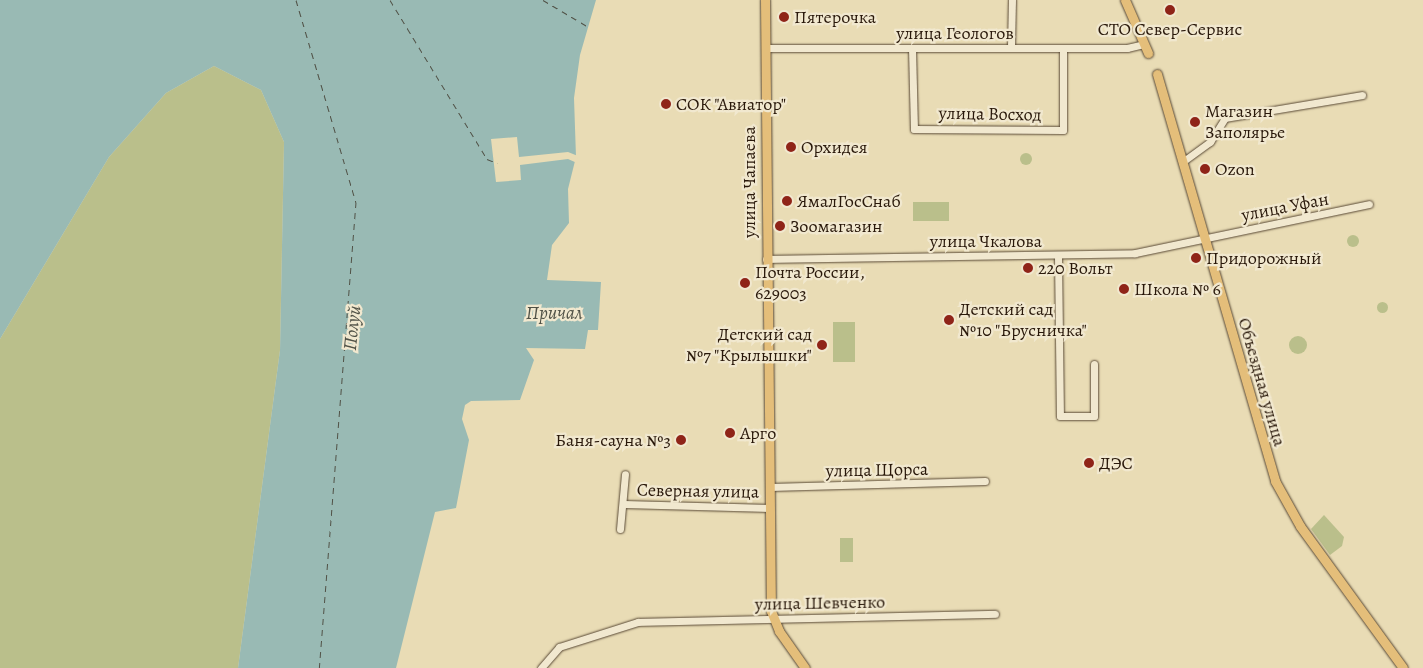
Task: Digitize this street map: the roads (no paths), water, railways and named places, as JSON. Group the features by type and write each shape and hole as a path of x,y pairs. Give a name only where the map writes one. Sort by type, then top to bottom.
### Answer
{"main road":[{"name":"улица Чапаева","path":"765,0 766,259 773,619 796,657 805,668"},
{"path":"1125,0 1148,54"},
{"name":"Объездная улица","path":"1156,74 1185,160 1274,480 1300,526 1404,668"}],"street":[{"path":"1011,48 1012,0"},
{"name":"улица Геологов","path":"765,48 1063,48 1144,44"},
{"name":"улица Восход","path":"912,48 914,128 1063,130 1063,48"},
{"path":"1185,160 1207,145 1225,118 1362,95"},
{"name":"улица Уфан","path":"1206,239 1370,204"},
{"name":"улица Чкалова","path":"766,259 1058,256 1135,253 1206,239"},
{"path":"1058,256 1060,416 1094,416 1094,364"},
{"path":"620,529 624,504 625,474"},
{"name":"улица Щорса","path":"770,487 985,481"},
{"name":"Северная улица","path":"624,504 770,508"},
{"name":"улица Шевченко","path":"541,668 559,647 646,621 995,614"}],"water":[{"path":"0,0 596,0 580,55 574,98 576,157 568,189 569,223 552,245 547,280 601,282 598,330 588,330 585,349 526,348 534,360 520,400 471,401 465,405 462,419 469,440 456,508 435,512 396,668 238,668 280,350 284,142 261,90 214,66 166,93 109,157 0,339"}],"place":[{"name":"СТО Север-Сервис","path":"1170,10"},
{"name":"Пятерочка","path":"784,17"},
{"name":"СОК \"Авиатор\"","path":"666,104"},
{"name":"Магазин Заполярье","path":"1195,122"},
{"name":"Орхидея","path":"791,147"},
{"name":"Ozon","path":"1205,169"},
{"name":"ЯмалГосСнаб","path":"787,201"},
{"name":"Зоомагазин","path":"780,226"},
{"name":"Придорожный","path":"1196,258"},
{"name":"220 Вольт","path":"1028,268"},
{"name":"Почта России, 629003","path":"745,283"},
{"name":"Школа № 6","path":"1124,289"},
{"name":"Детский сад №10 \"Брусничка\"","path":"949,320"},
{"name":"Детский сад №7 \"Крылышки\"","path":"822,345"},
{"name":"Арго","path":"730,433"},
{"name":"Баня-сауна №3","path":"681,440"},
{"name":"ДЭС","path":"1089,463"}],"water label":[{"name":"Причал","path":"554,314"},
{"name":"Полуй","path":"353,328"}]}
